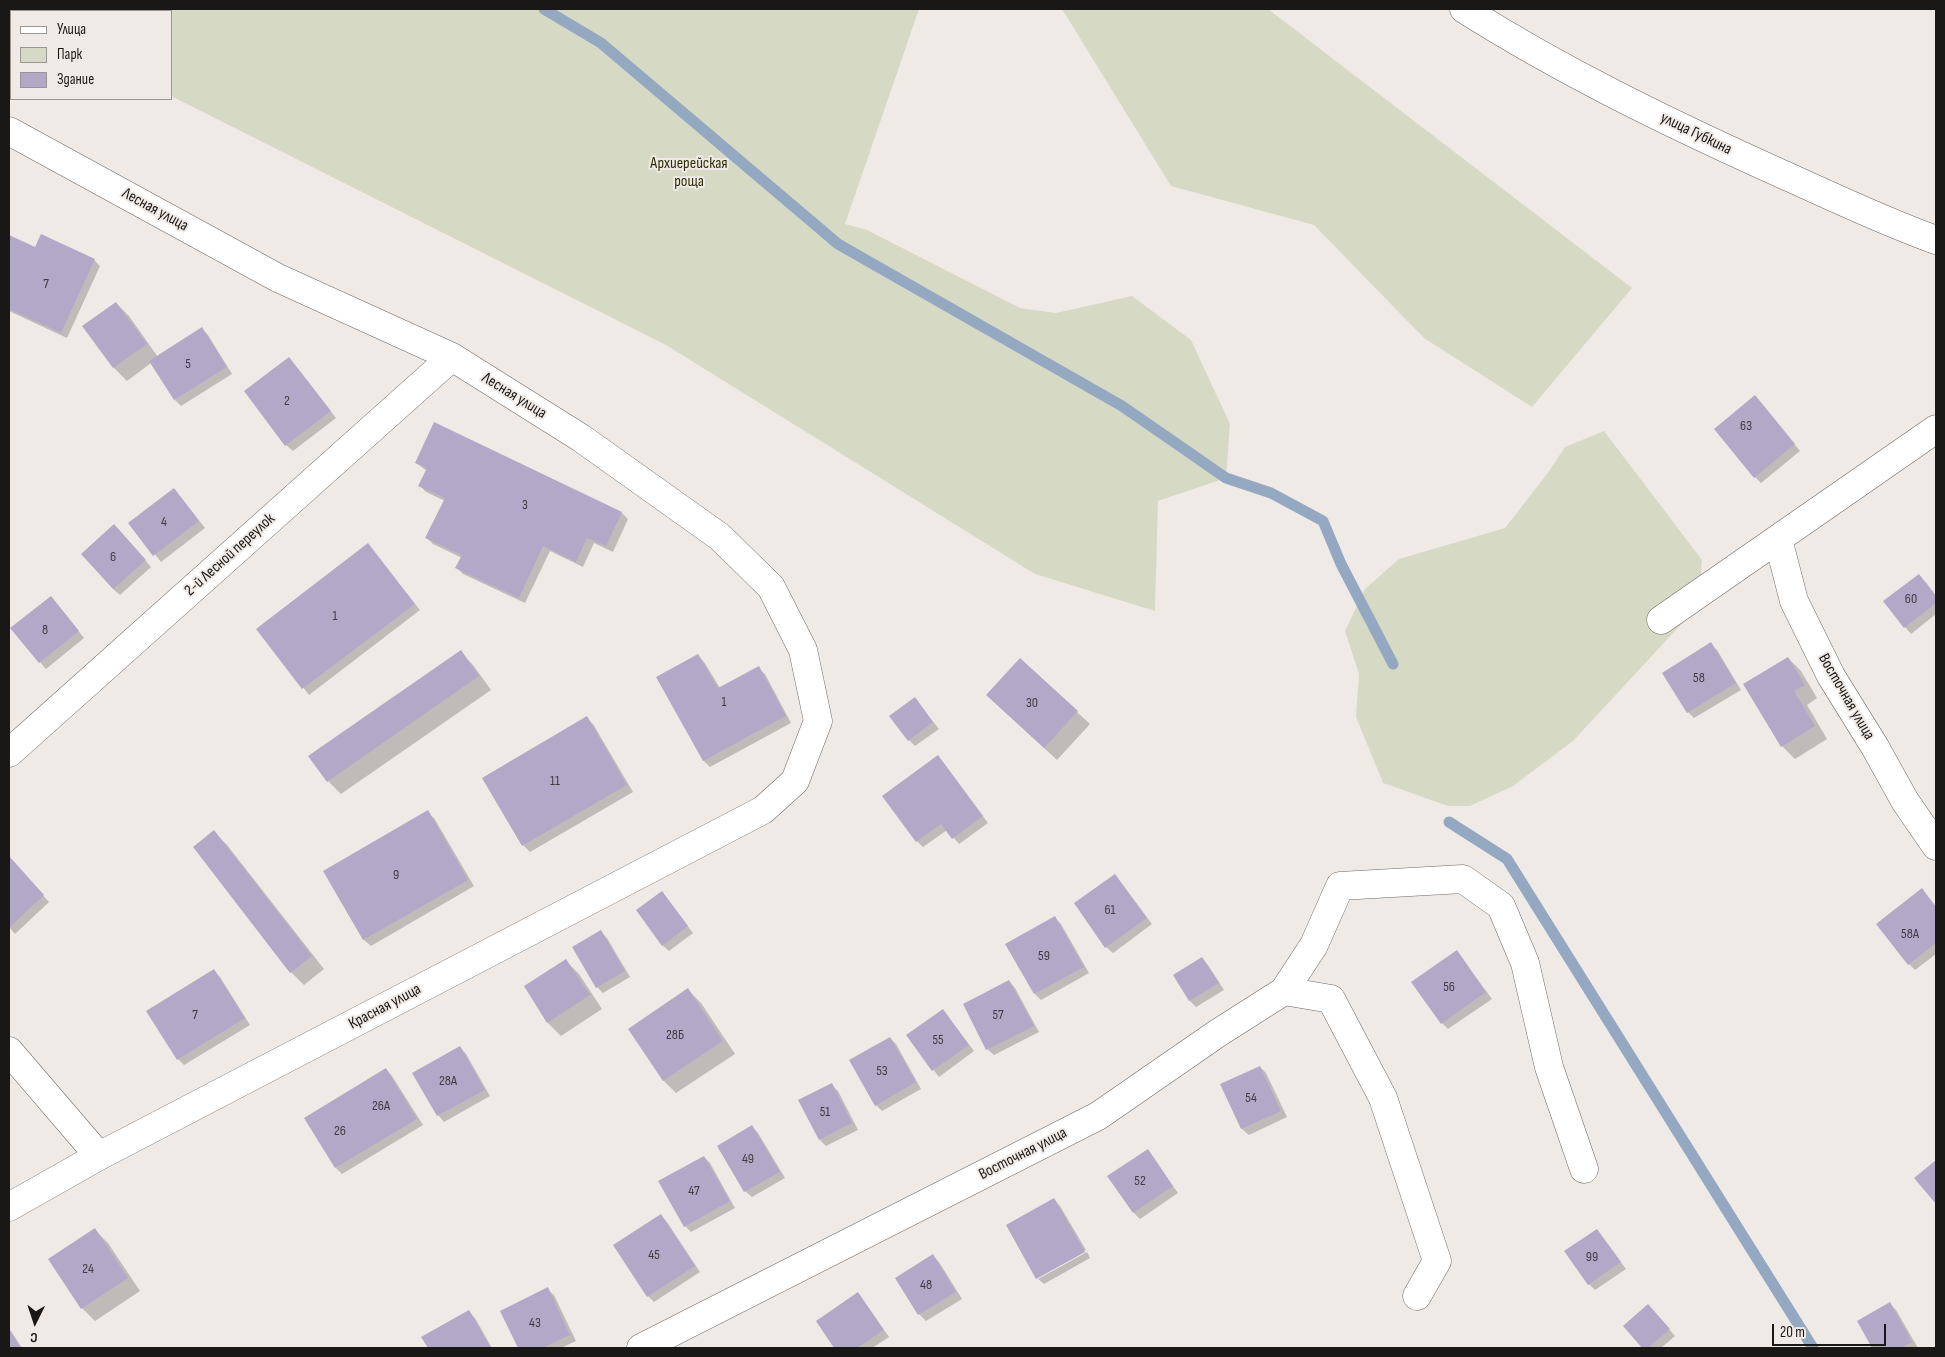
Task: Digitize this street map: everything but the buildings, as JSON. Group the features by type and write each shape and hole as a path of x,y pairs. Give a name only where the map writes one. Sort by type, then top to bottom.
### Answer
{"street":[{"name":"улица Губкина","path":"1464,9 1504,34 1688,131 1898,226 1936,240"},
{"name":"Лесная улица","path":"9,130 278,278 452,357 581,438 720,536 771,588 803,650 818,722 794,780 763,810"},
{"name":"2-й Лесной переулок","path":"9,753 452,357"},
{"path":"1661,620 1936,429"},
{"name":"Восточная улица","path":"1778,538 1794,601 1831,676 1875,747 1905,801 1936,846"},
{"name":"Красная улица","path":"9,1207 99,1156 763,810"},
{"name":"Восточная улица","path":"641,1348 1098,1116 1218,1033 1284,991 1314,945 1340,886 1463,879 1501,906 1525,963 1549,1067 1584,1168"},
{"path":"1284,991 1331,999 1383,1098 1436,1261 1417,1296"},
{"path":"9,1051 99,1156"}],"green space":[{"name":"Архиерейская роща","path":"9,9 919,9 845,224 867,230 1020,308 1056,313 1132,296 1191,340 1230,424 1226,478 1158,501 1155,611 1035,574 666,345 172,97 172,10 10,10 9,15"},
{"path":"1062,9 1268,9 1632,288 1532,407 1424,338 1314,225 1171,186"},
{"path":"1604,431 1702,560 1699,605 1573,741 1513,786 1470,806 1448,806 1383,783 1356,717 1359,674 1345,631 1365,589 1399,559 1505,528 1547,474 1565,447"}],"waterway":[{"path":"544,9 601,43 838,244 1122,406 1226,478 1271,493 1323,521 1341,564 1393,664"},
{"path":"1449,822 1507,859 1813,1348"}]}
